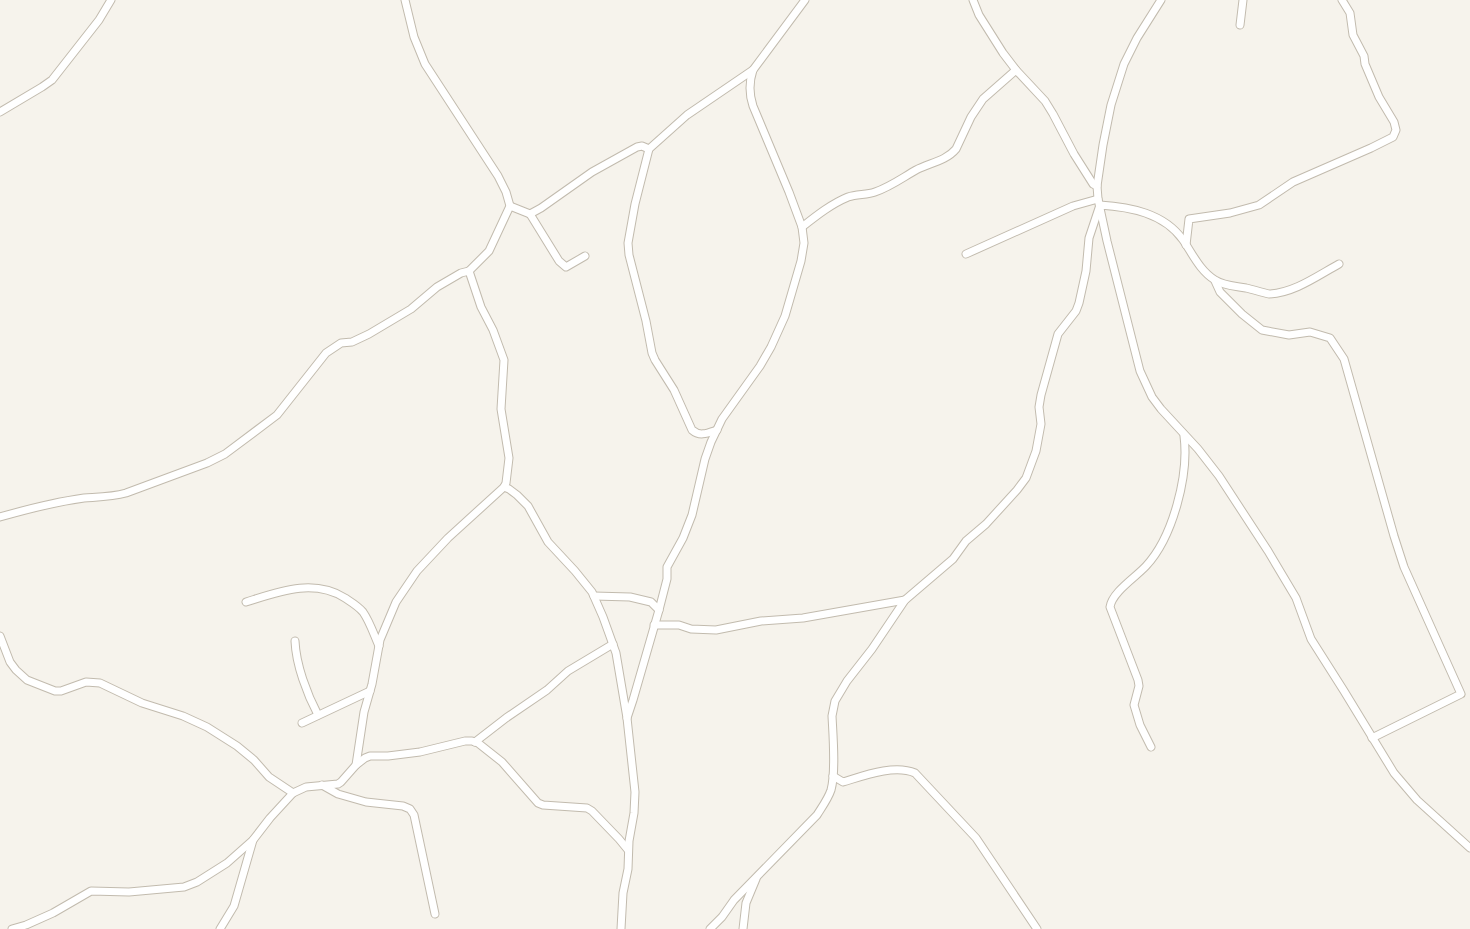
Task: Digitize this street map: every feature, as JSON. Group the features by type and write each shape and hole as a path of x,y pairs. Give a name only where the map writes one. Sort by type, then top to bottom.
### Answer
{"street":[{"path":"0,112 52,80 99,20 111,0"},
{"path":"0,517 35,507 85,498 117,496 207,463 225,454 277,415 315,364 326,353 341,343 352,342 369,334 411,309 437,287 461,273 470,271 489,251 510,206 507,192 425,64 414,37 405,0"},
{"path":"717,430 701,434 692,430 674,390 652,353 628,247 635,204 649,148 687,115 753,70 805,0"},
{"path":"973,0 987,29 1016,70 1045,101 1074,154 1093,184 1097,186"},
{"path":"1161,0 1124,64 1111,105 1097,186 1107,241 1140,371 1161,410 1198,449 1219,476 1268,551 1296,598 1311,639 1394,773 1404,787 1430,813 1470,848"},
{"path":"1240,25 1244,0"},
{"path":"1186,245 1189,219 1230,213 1259,205 1293,182 1393,137 1396,130 1394,122 1379,97 1365,64 1364,56 1353,35 1350,13 1342,0"},
{"path":"627,718 667,579 667,567 683,538 692,515 705,459 722,419 760,366 784,316 801,261 804,243 802,227 753,106 750,93 753,70"},
{"path":"802,227 837,202 850,196 874,192 953,153 983,99 1016,70"},
{"path":"530,214 592,172 637,147 649,148"},
{"path":"710,929 734,900 822,808 831,789 833,776 832,716 835,701 847,681 905,600 953,559 966,541 986,524 1026,478 1036,451 1041,424 1039,407 1041,395 1058,334 1076,311 1079,303 1086,271 1089,238 1099,202"},
{"path":"966,254 1073,206 1099,202 1151,214 1181,237 1203,270 1215,281 1226,285 1276,294 1301,285 1339,264"},
{"path":"510,206 530,214 559,261 566,267 585,255"},
{"path":"356,765 364,712 379,646 396,602 417,571 506,483 509,458 501,409 504,360 493,330 481,307 470,271"},
{"path":"1215,281 1220,292 1262,330 1289,335 1310,332 1330,338 1344,359 1404,567 1461,694 1372,738"},
{"path":"1151,747 1134,705 1139,686 1138,680 1110,602 1141,572 1158,551 1172,521 1184,475 1186,449 1184,436"},
{"path":"504,487 528,506 548,542 594,596 616,653 627,718 635,792 628,869 621,903 621,929"},
{"path":"246,602 304,587 323,588 339,594 363,612 379,646"},
{"path":"594,596 630,597 651,602 658,610"},
{"path":"654,625 679,625 692,629 716,630 766,620 802,618 905,600"},
{"path":"0,636 10,662 27,680 55,691 86,682 100,683 141,704 183,716 207,727 237,746 254,760 268,777 293,793"},
{"path":"295,641 309,698 318,715"},
{"path":"475,742 547,690 568,671 613,644"},
{"path":"302,723 370,690"},
{"path":"12,929 53,913 91,891 129,892 192,885 227,863 254,840 293,793 306,787 338,784 356,765 370,756 420,752 465,741 475,742 502,762 538,803 587,808 592,811 628,850"},
{"path":"833,776 843,782 888,770 915,773 976,838 1036,929"},
{"path":"322,786 338,794 366,802 403,806 410,809 414,815 435,914"},
{"path":"220,929 234,906 254,840"},
{"path":"743,929 746,903 757,876"}]}
